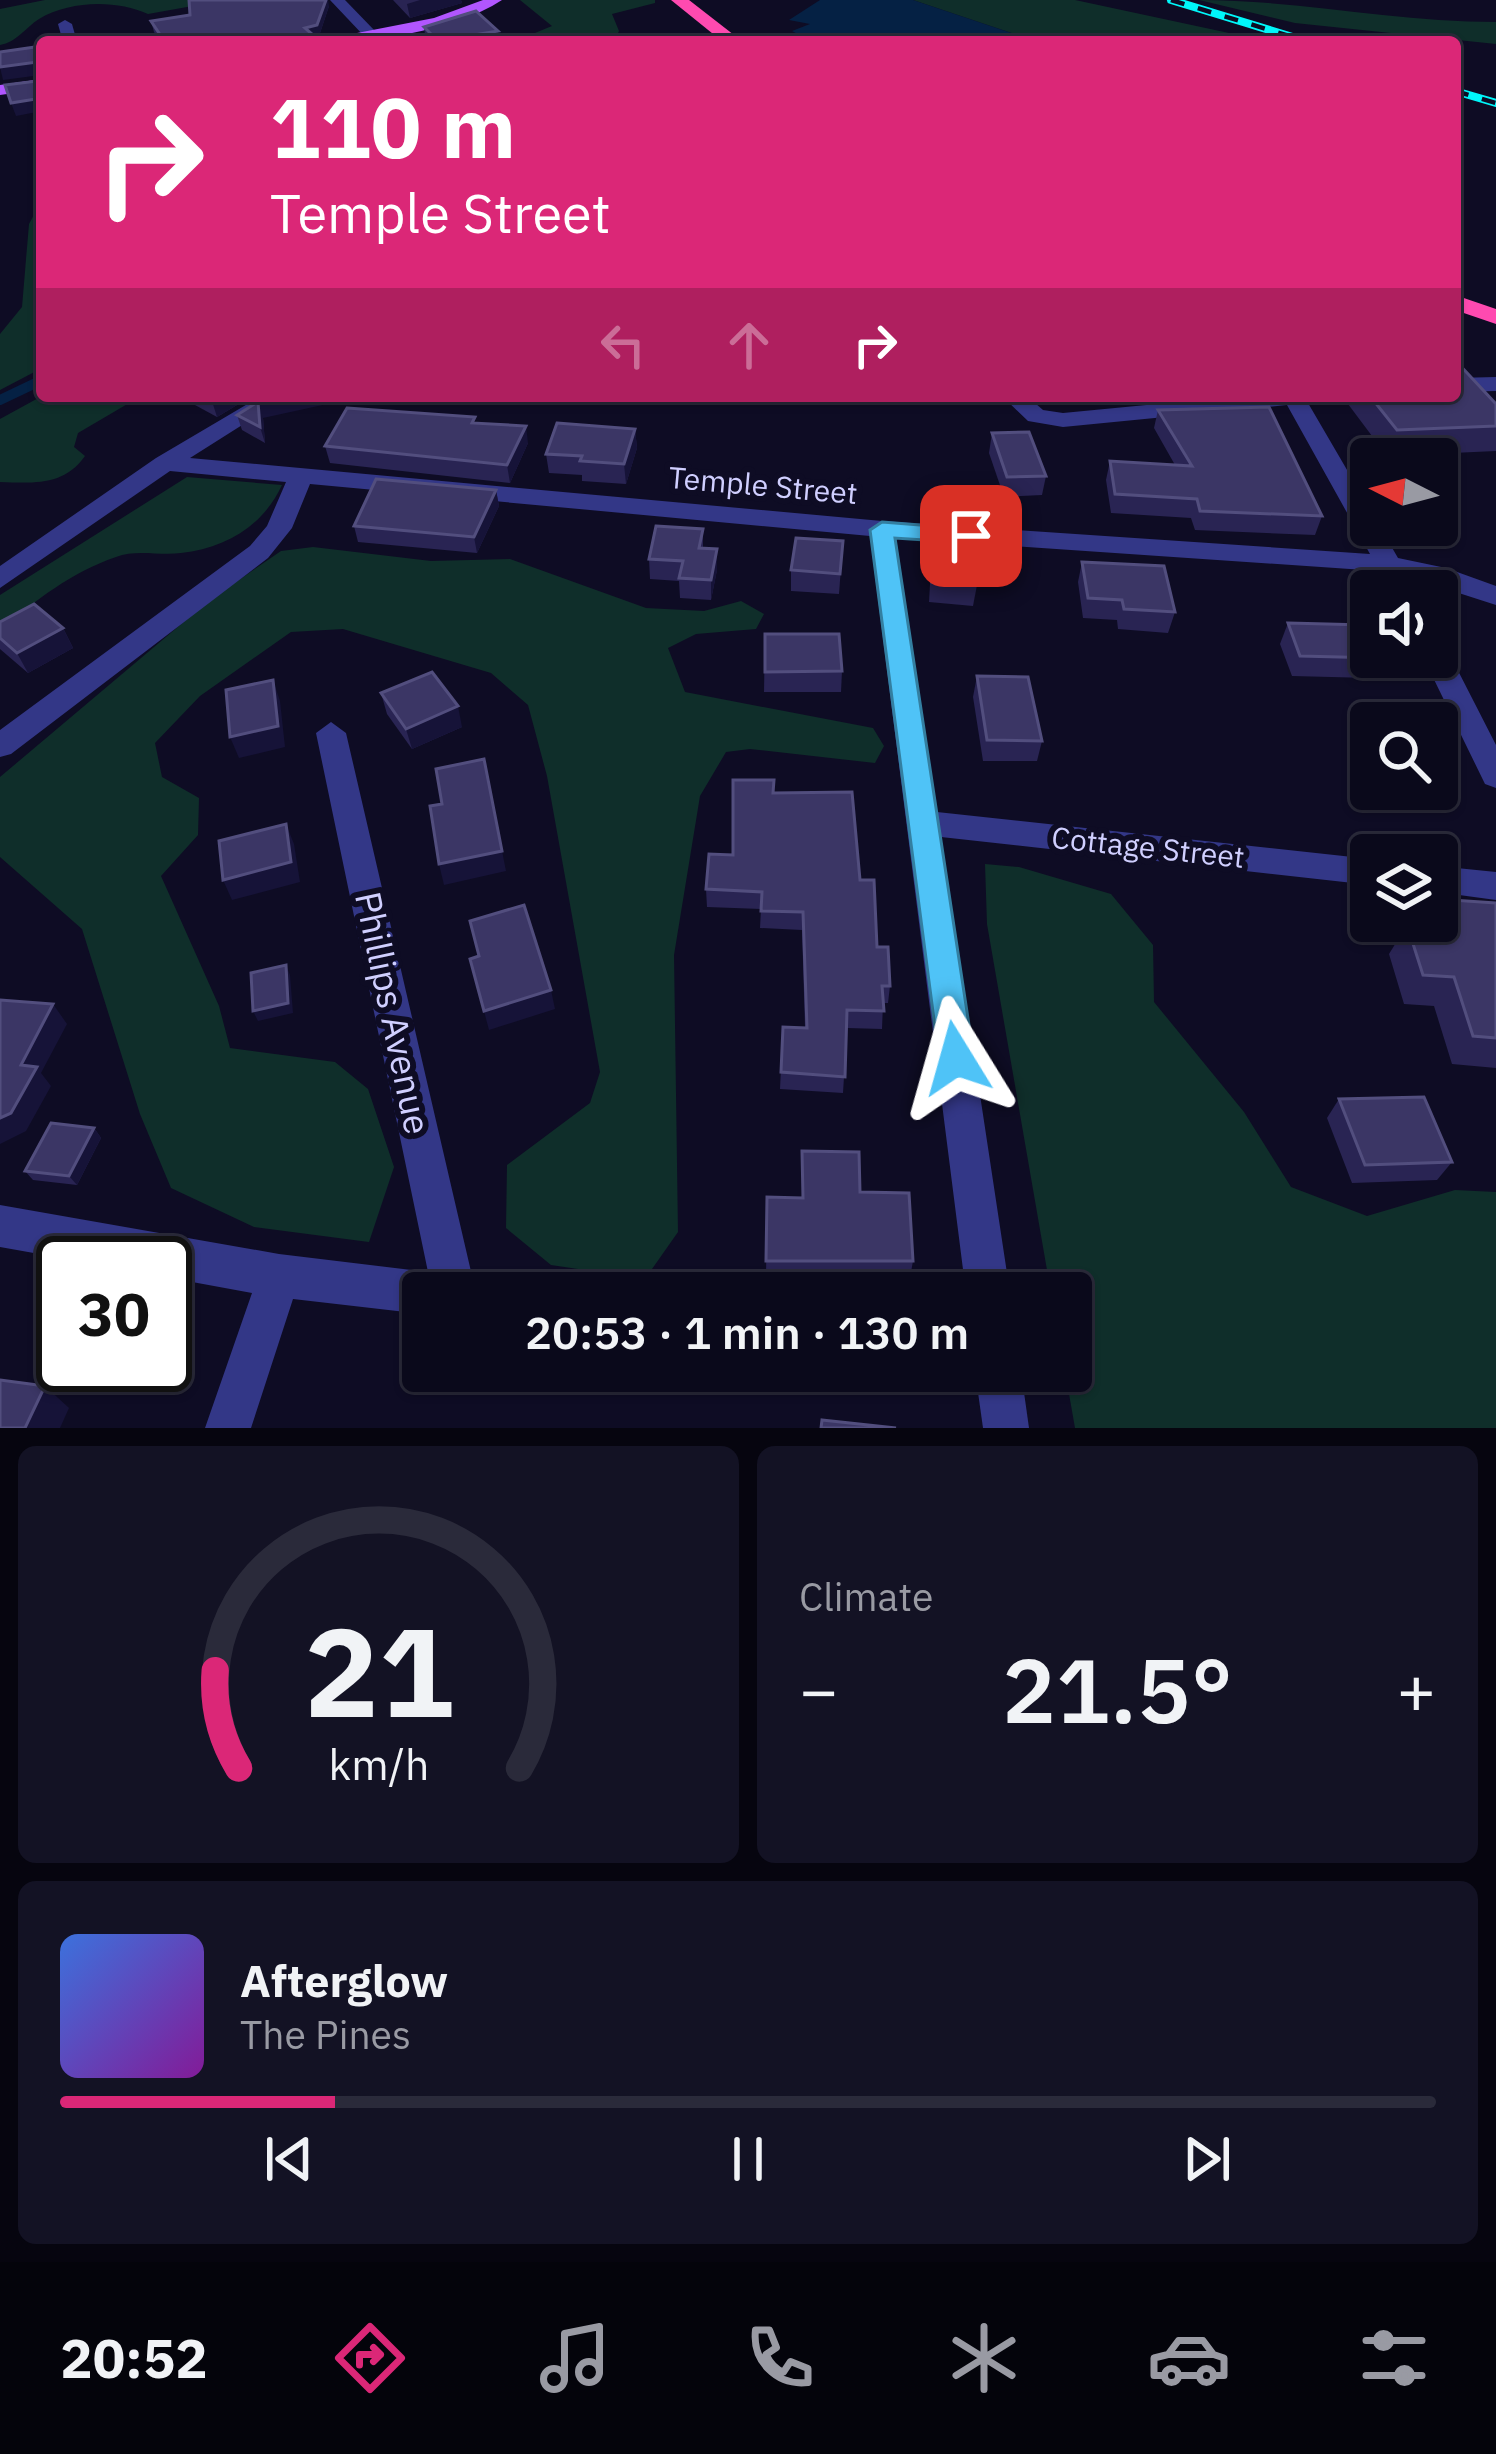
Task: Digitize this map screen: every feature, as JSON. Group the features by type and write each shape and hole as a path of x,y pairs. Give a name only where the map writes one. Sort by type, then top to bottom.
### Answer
{"highway":[{"path":"679,0 726,36"},
{"path":"1461,304 1496,317"}],"main road":[{"path":"357,36 437,22 495,0"},
{"path":"0,90 36,85"}],"street":[{"path":"337,0 370,34"},
{"path":"64,24 68,36"},
{"path":"1461,386 1496,384"},
{"path":"0,579 165,463 267,402"},
{"path":"1020,402 1036,416 1063,420 1248,402"},
{"path":"1303,402 1393,570"},
{"name":"Temple Street","path":"165,463 882,530 1390,564 1496,596"},
{"path":"0,746 259,553 280,528 302,474"},
{"path":"882,530 985,1272"},
{"path":"1447,678 1496,776"},
{"name":"Phillips Avenue","path":"331,733 449,1272"},
{"name":"Cottage Street","path":"925,823 1350,870"},
{"path":"1458,881 1496,886"},
{"path":"0,1226 279,1276 402,1290"},
{"path":"227,1428 279,1276"},
{"path":"1001,1392 1006,1428"}],"green space":[{"path":"45,0 226,0 148,14 108,4 79,5 39,19 0,45 0,9"},
{"path":"520,0 655,0 612,14 617,36 528,36 552,26"},
{"path":"913,0 1075,0 1243,36 1020,36"},
{"path":"1199,0 1496,22 1496,44 1461,40 1461,36 1295,23"},
{"path":"36,211 36,371 0,390 0,334 22,307 29,224"},
{"path":"36,399 131,402 78,433 74,447 85,456 77,466 58,478 36,482 0,482 0,419"},
{"path":"187,477 282,485 265,512 228,540 197,550 132,553 99,563 55,588 0,630 0,595"},
{"path":"313,547 431,561 510,559 646,608 704,611 741,601 764,614 756,629 696,634 668,648 685,692 873,728 884,746 875,763 750,749 726,752 700,796 674,955 678,1232 650,1272 598,1272 551,1265 506,1228 507,1165 590,1103 600,1072 547,776 528,705 491,673 343,629 291,632 200,696 155,743 162,777 199,798 198,835 161,876 219,1006 230,1048 335,1062 368,1089 394,1167 369,1242 254,1227 171,1188 140,1114 82,929 0,857 0,777 211,599 281,551"},
{"path":"985,864 1019,867 1111,894 1153,945 1154,1002 1244,1112 1291,1187 1367,1216 1455,1190 1496,1192 1496,1428 1075,1428 1069,1392 1092,1392 1092,1272 1047,1272 987,924"}],"water":[{"path":"820,0 913,0 1020,36 802,36 792,31 810,24 789,20"}],"building":[{"path":"189,0 326,0 317,25 305,28 313,36 161,36 151,21 190,15"},
{"path":"476,11 498,31 433,36 424,27"},
{"path":"36,47 36,62 0,67 0,52"},
{"path":"36,81 36,99 11,103 5,85"},
{"path":"1461,366 1496,404 1496,426 1397,430 1375,402 1461,402"},
{"path":"258,402 260,427 237,415"},
{"path":"1269,407 1322,516 1200,511 1197,499 1115,494 1110,461 1192,466 1158,410"},
{"path":"347,408 475,417 472,423 526,426 507,465 325,446"},
{"path":"557,423 635,429 624,464 546,454"},
{"path":"1029,432 1046,476 1007,477 992,433"},
{"path":"376,479 496,490 474,537 354,526"},
{"path":"656,526 703,529 699,548 717,549 711,580 679,578 683,561 649,559"},
{"path":"796,538 843,541 840,574 791,570"},
{"path":"932,548 976,551 977,585 932,582"},
{"path":"1082,562 1164,566 1175,612 1124,609 1122,600 1088,598"},
{"path":"34,604 63,628 17,653 0,638 0,622"},
{"path":"1288,623 1350,625 1350,657 1300,656"},
{"path":"765,634 839,634 842,671 765,672"},
{"path":"432,672 458,706 406,729 381,693"},
{"path":"977,676 1028,677 1042,741 987,740"},
{"path":"273,680 278,726 230,737 226,690"},
{"path":"484,759 502,851 439,864 430,806 442,804 436,769"},
{"path":"733,780 774,780 773,793 852,792 860,880 874,880 877,947 888,947 890,986 882,986 884,1011 847,1010 845,1077 781,1072 783,1027 807,1028 803,912 761,911 762,892 706,889 709,854 733,855"},
{"path":"286,824 291,862 223,880 219,841"},
{"path":"1458,900 1496,903 1496,1038 1473,1036 1454,977 1423,975 1412,942 1458,942"},
{"path":"524,905 551,990 484,1011 470,959 479,956 470,921"},
{"path":"286,965 288,1003 253,1011 251,973"},
{"path":"0,1000 53,1004 21,1065 37,1067 11,1113 0,1118"},
{"path":"1424,1097 1452,1162 1365,1165 1339,1099"},
{"path":"51,1123 94,1128 69,1176 25,1171"},
{"path":"802,1151 859,1152 860,1192 909,1193 913,1261 766,1261 767,1197 803,1198"},
{"path":"0,1380 36,1385 36,1392 42,1392 25,1428 0,1428"},
{"path":"822,1420 896,1428 821,1428"}],"waterway":[{"path":"0,400 36,383"}],"railway":[{"path":"1171,0 1289,36"},
{"path":"1461,93 1496,103"}],"route":[{"path":"956,1058 882,530 971,536"}]}
